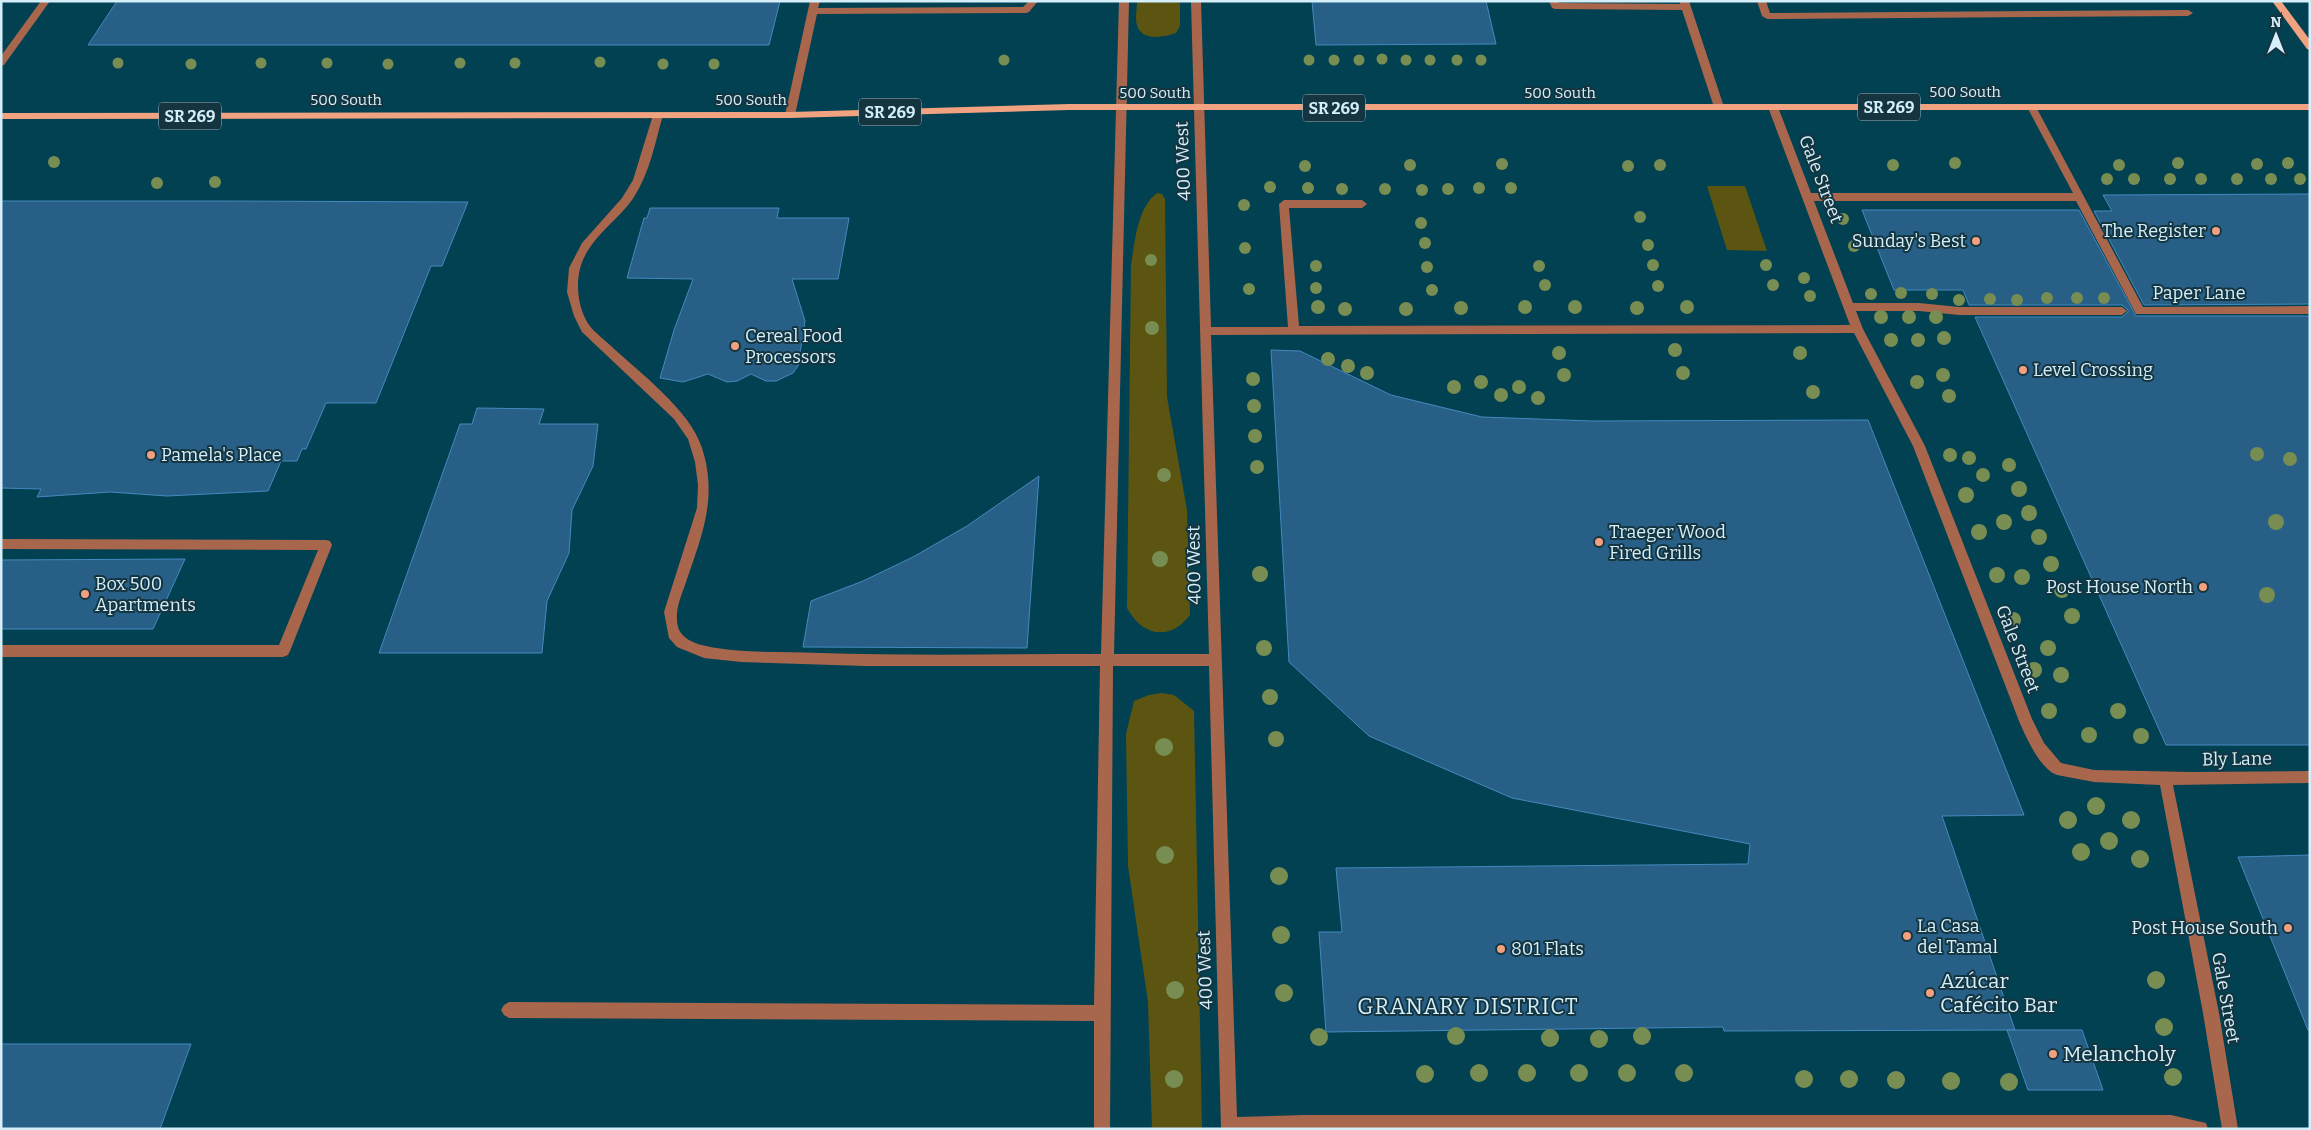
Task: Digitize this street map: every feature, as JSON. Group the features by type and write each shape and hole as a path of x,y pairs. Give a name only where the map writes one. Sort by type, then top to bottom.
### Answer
{"main road":[{"path":"2276,1 2310,47"},
{"name":"500 South","path":"1,116 790,115 1121,108 2310,107"}],"street":[{"path":"1,64 46,1"},
{"path":"790,115 814,1"},
{"path":"812,12 1026,10 1034,1"},
{"path":"1102,1129 1101,1013 1124,1"},
{"name":"400 West","path":"1196,1 1229,1127"},
{"path":"1554,1 1555,6 1685,4 1719,107"},
{"path":"1761,1 1767,16 2188,12"},
{"name":"Gale Street","path":"1773,107 1857,329 1919,446 2026,721 2039,747 2057,769 2076,774 2165,777 2211,1013 2230,1129"},
{"name":"Paper Lane","path":"2032,107 2140,311 2310,310"},
{"path":"658,115 642,172 634,188 626,201 594,233 583,249 575,266 572,299 577,314 586,329 678,416 693,437 701,462 704,485 703,508 698,532 670,612 670,623 674,634 682,643 692,649 741,656 856,660 1215,660"},
{"path":"1808,197 2079,197"},
{"path":"1294,330 1284,204 1362,204"},
{"path":"1849,307 1919,307 1959,311 2122,311"},
{"path":"1207,331 1857,329"},
{"path":"1,544 326,545 283,651 1,651"},
{"name":"Bly Lane","path":"2165,777 2310,777"},
{"path":"509,1010 1101,1013"},
{"path":"1229,1127 1743,1122 2171,1123 2200,1129"}],"shaded area":[{"path":"1137,1 1180,1 1180,26 1176,33 1160,37 1144,34 1136,23"},
{"path":"1707,186 1745,186 1767,251 1727,250"},
{"path":"1157,193 1162,194 1165,199 1167,397 1187,510 1190,615 1174,629 1165,632 1149,630 1141,625 1133,618 1127,608 1131,265 1141,216 1150,199"},
{"path":"1162,693 1174,695 1194,711 1202,1129 1152,1129 1148,1002 1128,866 1126,734 1134,701 1149,695"}],"building":[{"path":"117,1 780,1 769,45 88,45"},
{"path":"1312,1 1486,1 1496,44 1316,45"},
{"name":"The Register","path":"2310,194 2310,304 2144,305 2094,211 2112,211 2103,195"},
{"path":"1,201 468,202 442,266 431,266 376,403 326,403 306,449 302,449 297,461 281,461 268,491 167,496 110,492 37,497 41,489 1,488"},
{"path":"650,208 779,208 777,218 849,218 838,279 792,279 805,321 798,366 793,373 776,381 766,381 751,374 737,381 727,382 708,374 683,382 660,378 674,330 693,279 627,278 644,218 647,218"},
{"name":"Post House North","path":"1862,210 2079,210 2136,316 2310,316 2310,745 2166,745 1975,317 2122,317 2128,310 2122,305 1969,305 1963,290 1894,290"},
{"name":"Traeger Wood Fired Grills","path":"1271,350 1300,351 1391,395 1482,417 1592,421 1868,420 2024,815 1942,816 2015,1030 1724,1031 1723,1027 1326,1032 1319,932 1342,932 1336,868 1748,864 1750,844 1512,798 1369,736 1289,662"},
{"path":"477,408 544,409 539,424 598,424 593,466 572,510 569,553 547,601 542,653 379,653 460,424 472,424"},
{"path":"1039,476 1027,648 803,647 811,601 863,581 913,557 967,526"},
{"name":"Box 500 Apartments","path":"185,559 153,629 1,629 1,560"},
{"name":"Post House South","path":"2310,855 2310,1030 2308,1030 2238,857"},
{"path":"2007,1030 2082,1030 2103,1090 2028,1090"},
{"path":"1,1044 191,1044 160,1129 1,1129"}],"place":[{"name":"The Register","path":"2216,231"},
{"name":"Sunday's Best","path":"1976,241"},
{"name":"Cereal Food Processors","path":"735,346"},
{"name":"Level Crossing","path":"2023,370"},
{"name":"Pamela's Place","path":"151,455"},
{"name":"Traeger Wood Fired Grills","path":"1599,542"},
{"name":"Post House North","path":"2203,587"},
{"name":"Box 500 Apartments","path":"85,594"},
{"name":"Post House South","path":"2288,928"},
{"name":"La Casa del Tamal","path":"1907,936"},
{"name":"801 Flats","path":"1501,949"},
{"name":"Azúcar Cafécito Bar","path":"1930,993"},
{"name":"Melancholy","path":"2053,1054"}],"district":[{"name":"GRANARY DISTRICT","path":"1468,1006"}]}
